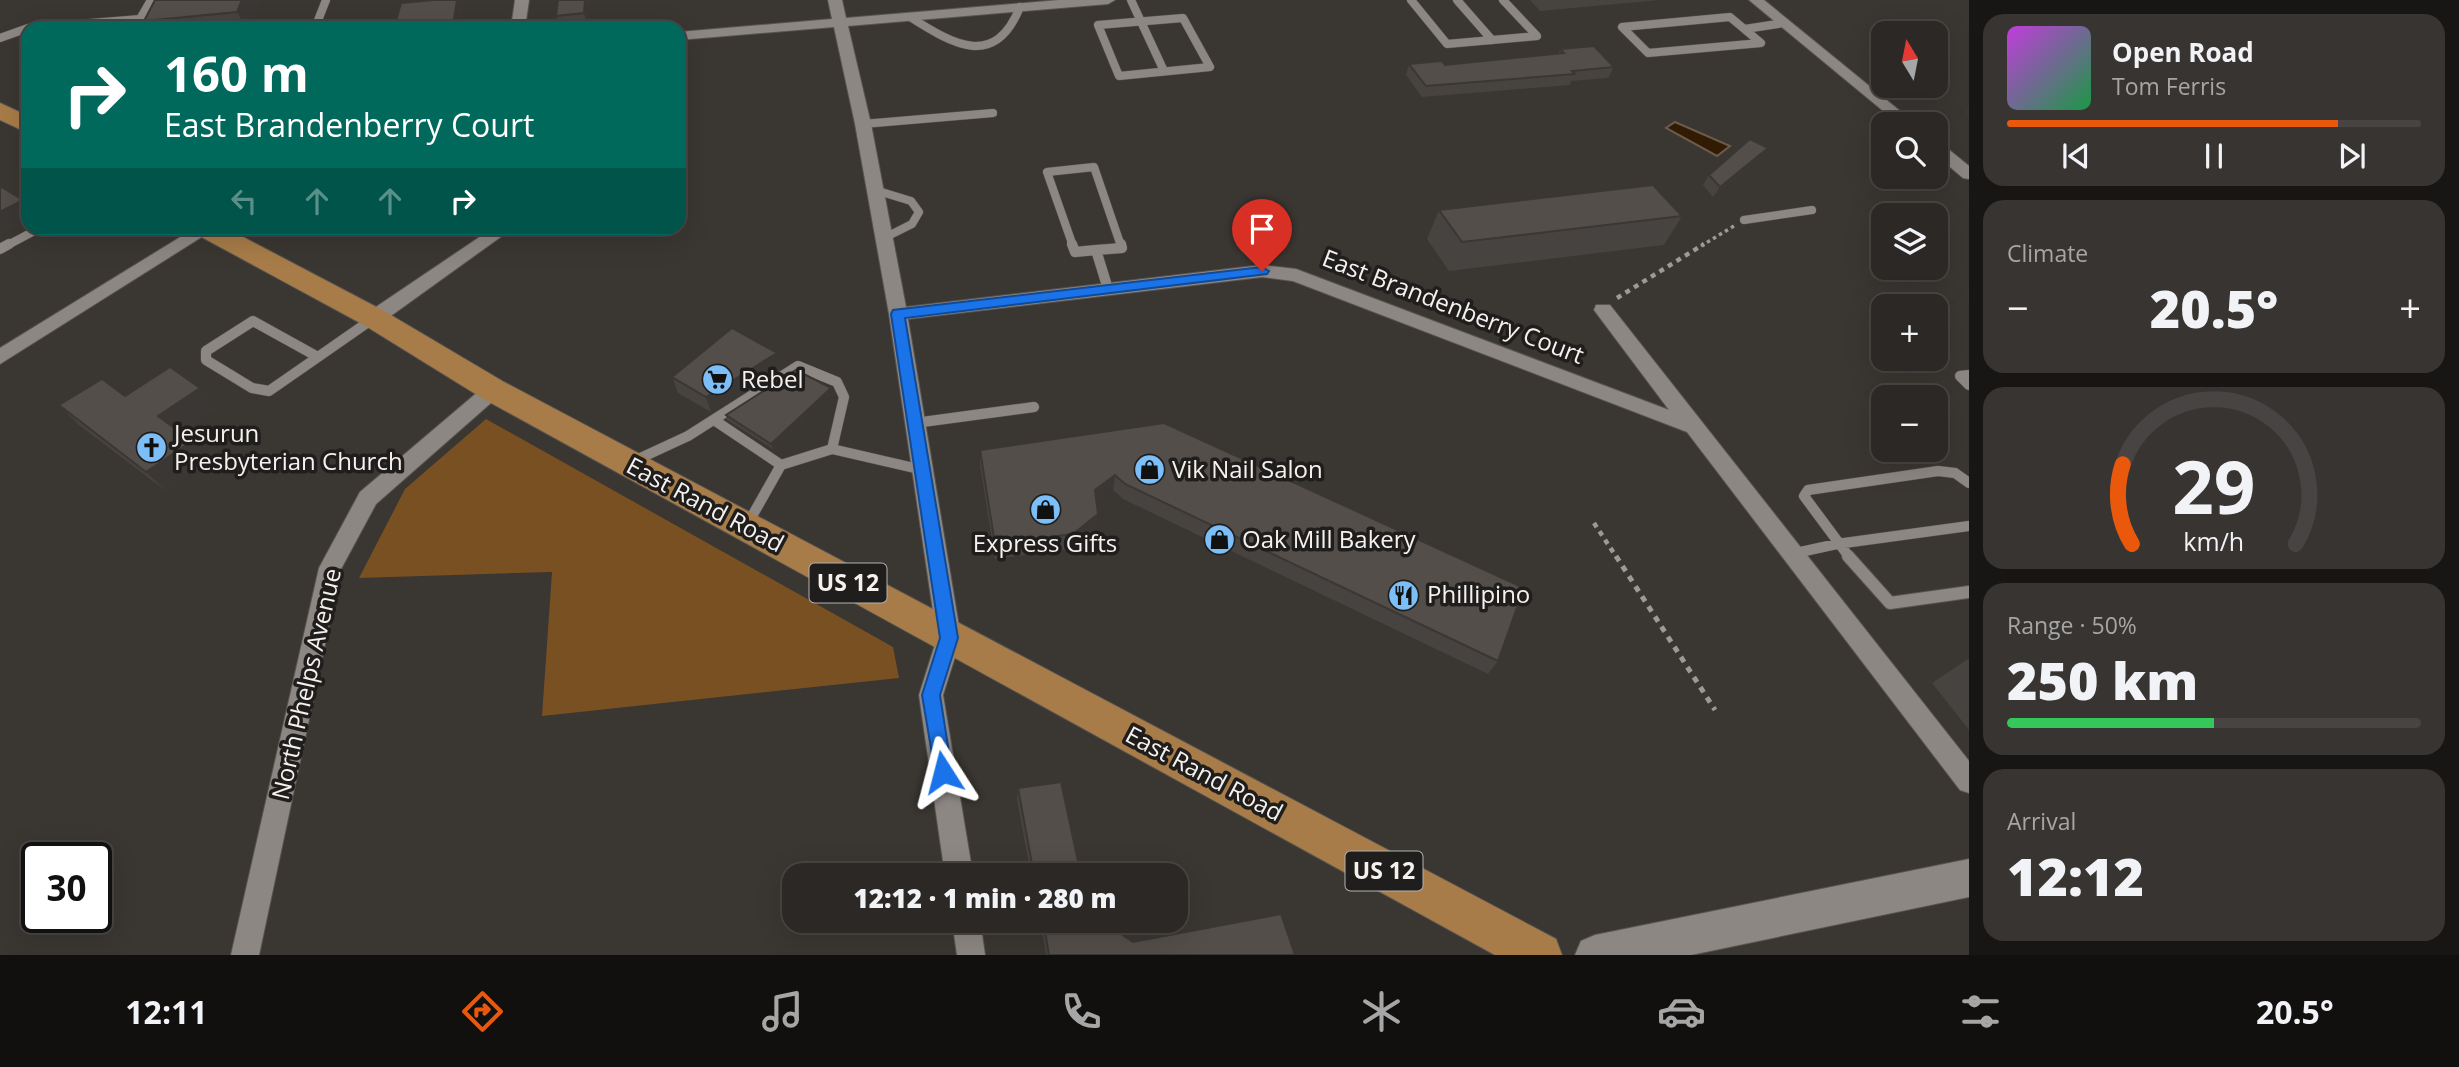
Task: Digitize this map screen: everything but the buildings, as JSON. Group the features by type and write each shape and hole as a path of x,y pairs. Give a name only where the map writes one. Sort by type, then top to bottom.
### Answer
{"main road":[{"name":"East Rand Road","path":"219,235 374,318 494,390 746,528 1540,955"},
{"path":"1595,955 1965,885"}],"street":[{"path":"519,21 522,0"},
{"path":"835,0 863,124 898,314 949,638 931,695 957,863"},
{"path":"686,35 911,17 1028,4 1108,0"},
{"path":"1756,0 1893,112"},
{"path":"1948,157 1969,174"},
{"path":"0,357 195,235"},
{"path":"374,318 494,235"},
{"name":"East Brandenberry Court","path":"898,314 1262,271 1296,275 1691,426"},
{"name":"East Brandenberry Court","path":"1603,310 1969,782"},
{"name":"North Phelps Avenue","path":"245,955 330,568 368,498 494,390"},
{"path":"968,933 971,955"}],"lane":[{"path":"115,21 140,19 151,0"},
{"path":"318,21 326,0"},
{"path":"1131,0 1164,71"},
{"path":"1412,0 1447,44 1537,36 1503,0"},
{"path":"1457,0 1492,40"},
{"path":"911,17 930,31 956,42 974,48 986,48 1002,38 1028,4"},
{"path":"1745,29 1761,43 1648,53 1622,27 1730,16 1745,29 1784,23"},
{"path":"1183,18 1210,67 1119,76 1098,25 1141,21 1183,18"},
{"path":"0,38 21,31"},
{"path":"863,124 993,113"},
{"path":"1094,167 1122,248 1096,250 1075,252 1047,172 1094,167"},
{"path":"875,190 911,201 919,212 912,224 884,238"},
{"path":"1744,220 1812,209"},
{"path":"0,249 27,235"},
{"path":"1096,250 1108,289"},
{"path":"319,357 253,321 206,351 206,360 252,388 269,391 319,357 374,318"},
{"path":"629,464 688,436 798,366 837,382 845,397 832,449"},
{"path":"1969,374 1960,376 1969,385"},
{"path":"915,423 1034,407"},
{"path":"714,420 781,465"},
{"path":"746,528 781,465 832,449 923,470"},
{"path":"1969,483 1955,473 1938,471 1808,490 1804,496 1837,544 1889,603 1969,592"},
{"path":"1790,554 1837,544 1969,526"}],"path":[{"path":"1603,310 1624,292 1744,220"},
{"path":"1594,523 1715,710"}],"shaded area":[{"path":"1675,122 1730,146 1717,156 1666,128"},
{"path":"486,419 893,647 899,678 542,716 552,572 359,578 405,489"}],"place":[{"name":"Rebel","path":"718,380"},
{"name":"Jesurun Presbyterian Church","path":"151,448"},
{"name":"Vik Nail Salon","path":"1149,470"},
{"name":"Express Gifts","path":"1045,510"},
{"name":"Oak Mill Bakery","path":"1219,540"},
{"name":"Phillipino","path":"1404,595"}],"route":[{"path":"943,772 931,695 949,638 898,314 1262,271"}]}
